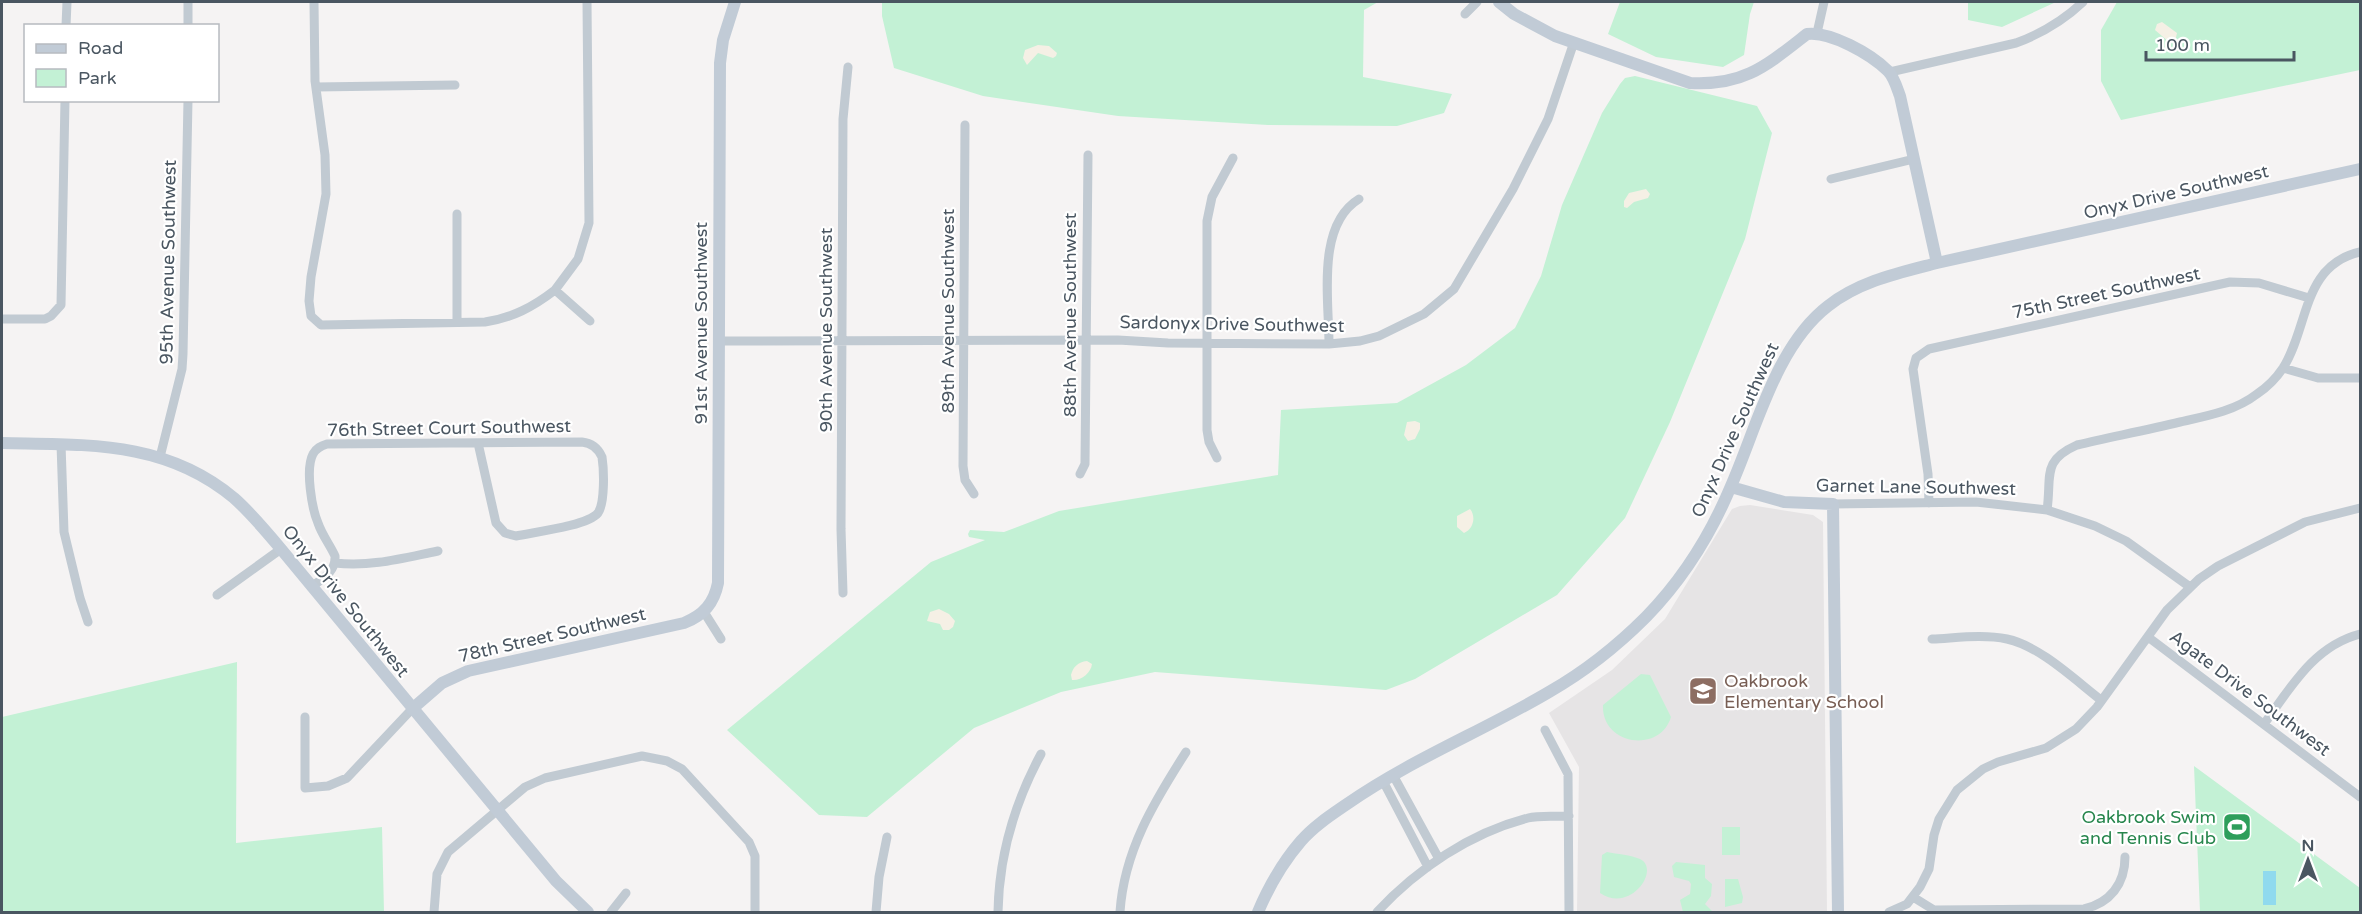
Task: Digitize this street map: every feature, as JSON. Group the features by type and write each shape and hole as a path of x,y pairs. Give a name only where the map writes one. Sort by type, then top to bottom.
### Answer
{"street":[{"path":"66,24 67,2"},
{"path":"188,2 188,24"},
{"path":"314,2 316,87 326,194 310,285 309,309 315,322 321,325 485,322 514,315 532,307 555,290 578,259 589,223 587,2"},
{"name":"91st Avenue Southwest","path":"704,612 711,604 718,583 720,63 726,29 735,2"},
{"path":"1465,14 1477,2"},
{"path":"1499,2 1514,15 1555,36 1690,83 1711,84 1749,75 1806,34 1817,33 1833,37 1863,53 1890,72 1900,96 1937,263"},
{"path":"1817,33 1824,2"},
{"path":"1890,72 2016,43 2036,36 2057,25 2083,2"},
{"name":"Sardonyx Drive Southwest","path":"719,341 1085,340 1208,344 1329,344 1360,341 1401,327 1435,307 1454,289 1539,138 1574,42"},
{"name":"90th Avenue Southwest","path":"843,593 841,529 843,119 848,67"},
{"path":"316,87 455,85"},
{"path":"2,319 45,319 57,311 61,305 65,102"},
{"name":"95th Avenue Southwest","path":"160,457 182,369 188,102"},
{"name":"89th Avenue Southwest","path":"965,124 963,466 965,480 974,494"},
{"name":"88th Avenue Southwest","path":"1080,474 1085,464 1088,155"},
{"path":"1217,458 1209,442 1207,430 1208,213 1212,197 1233,158"},
{"path":"1831,179 1914,159"},
{"name":"Onyx Drive Southwest","path":"1258,912 1274,876 1302,839 1335,813 1388,778 1573,678 1619,642 1647,615 1693,560 1731,487 1777,375 1794,341 1826,307 1855,289 1894,274 2361,169"},
{"path":"1329,344 1330,238 1342,211 1359,199"},
{"path":"457,214 457,322"},
{"path":"2047,510 2051,466 2062,451 2077,445 2181,422 2235,407 2256,395 2283,368 2309,298 2326,271 2345,258 2361,252"},
{"name":"75th Street Southwest","path":"1929,503 1928,474 1913,376 1915,362 1922,353 1929,349 2230,282 2259,283 2309,298"},
{"path":"555,290 590,321"},
{"path":"2283,368 2318,378 2361,378"},
{"name":"Onyx Drive Southwest","path":"2,443 106,445 160,457 191,470 226,492 254,517 562,887 588,912"},
{"name":"76th Street Court Southwest","path":"336,563 335,556 318,525 312,500 311,460 313,454 321,446 327,444 478,443 588,443 599,451 602,457 600,510 586,521 516,536 507,535 496,523 478,443"},
{"path":"61,444 64,532 88,622"},
{"name":"Garnet Lane Southwest","path":"1731,487 1784,502 1833,504 1976,502 2047,510 2095,525 2118,537 2140,550 2190,587"},
{"path":"1833,504 1838,912"},
{"path":"1889,912 1906,904 1913,897 1929,869 1939,819 1962,784 1983,769 1998,762 2027,756 2055,743 2088,719 2168,610 2190,587 2218,566 2305,522 2361,508"},
{"path":"217,595 281,549"},
{"path":"311,587 329,573 336,563 360,566 438,551"},
{"path":"704,612 720,639"},
{"name":"78th Street Southwest","path":"305,717 305,788 328,786 347,778 412,709 442,683 468,670 684,623 704,612"},
{"path":"2264,724 2315,658 2337,642 2361,634"},
{"name":"Agate Drive Southwest","path":"2148,637 2361,797"},
{"path":"1932,639 1997,638 2018,642 2046,658 2101,700"},
{"path":"1545,730 1568,774 1569,912"},
{"path":"1120,912 1123,884 1136,839 1161,790 1186,752"},
{"path":"998,912 1000,876 1012,818 1027,780 1041,754"},
{"path":"434,912 435,883 444,858 454,845 525,787 545,778 642,756 667,760 682,769 749,842 755,856 755,912"},
{"path":"1388,778 1439,859"},
{"path":"1388,778 1428,867"},
{"path":"1377,912 1396,891 1439,859 1470,840 1530,817 1569,816"},
{"path":"876,912 879,877 887,837"},
{"path":"1913,897 1934,910 2084,909 2094,906 2111,895 2122,878 2125,857"},
{"path":"611,912 626,893"}],"shaded area":[{"name":"Oakbrook Elementary School","path":"1750,505 1813,515 1823,522 1827,912 1577,912 1579,767 1549,713 1612,670 1665,619 1732,509"}],"green space":[{"path":"882,2 1378,2 1364,10 1363,77 1452,94 1444,113 1397,126 1268,125 1118,116 983,96 894,68 882,16"},
{"path":"1620,2 1754,2 1744,55 1723,67 1656,57 1608,34"},
{"path":"1968,2 2056,2 2002,27 1968,20"},
{"path":"2117,2 2360,2 2360,70 2121,120 2101,81 2101,30"},
{"path":"1635,76 1757,106 1772,133 1745,239 1670,422 1625,518 1557,595 1415,679 1386,690 1155,672 1061,692 974,728 867,817 819,815 727,730 931,562 985,540 969,537 970,530 1004,532 1059,511 1278,475 1281,410 1397,403 1466,365 1515,328 1541,276 1562,205 1602,113 1625,78"},
{"path":"237,662 236,843 382,827 384,912 2,912 2,717"},
{"path":"1641,674 1650,675 1671,717 1665,729 1655,736 1644,740 1632,740 1611,729 1605,719 1603,705"},
{"name":"Oakbrook Swim and Tennis Club","path":"2194,766 2360,888 2360,912 2200,912"},
{"path":"1722,827 1740,827 1740,855 1722,855"},
{"path":"1607,852 1640,859 1646,864 1645,880 1632,894 1622,898 1611,898 1600,893 1602,855"},
{"path":"1676,862 1705,865 1705,878 1712,884 1711,896 1705,904 1713,912 1683,912 1680,900 1690,894 1691,884 1689,881 1674,877 1672,866"},
{"path":"1725,879 1738,879 1743,897 1742,903 1725,907"}],"sand":[{"path":"2162,22 2177,33 2175,42 2169,42 2155,30 2157,24"},
{"path":"1038,45 1049,46 1057,53 1056,56 1053,58 1038,53 1027,65 1023,58 1025,50"},
{"path":"1646,189 1650,194 1648,198 1634,202 1627,208 1624,207 1624,201 1629,193"},
{"path":"1407,422 1420,423 1420,429 1415,439 1408,441 1404,435"},
{"path":"1470,509 1473,522 1470,529 1464,533 1457,527 1457,516"},
{"path":"939,609 949,614 955,621 949,630 943,630 940,624 927,621 930,612"},
{"path":"1087,661 1092,664 1088,673 1082,678 1072,680 1071,675 1075,667"}],"water":[{"path":"2263,871 2276,871 2276,905 2263,905"}],"place":[{"name":"Oakbrook Elementary School","path":"1703,691"},
{"name":"Oakbrook Swim and Tennis Club","path":"2237,827"}]}
